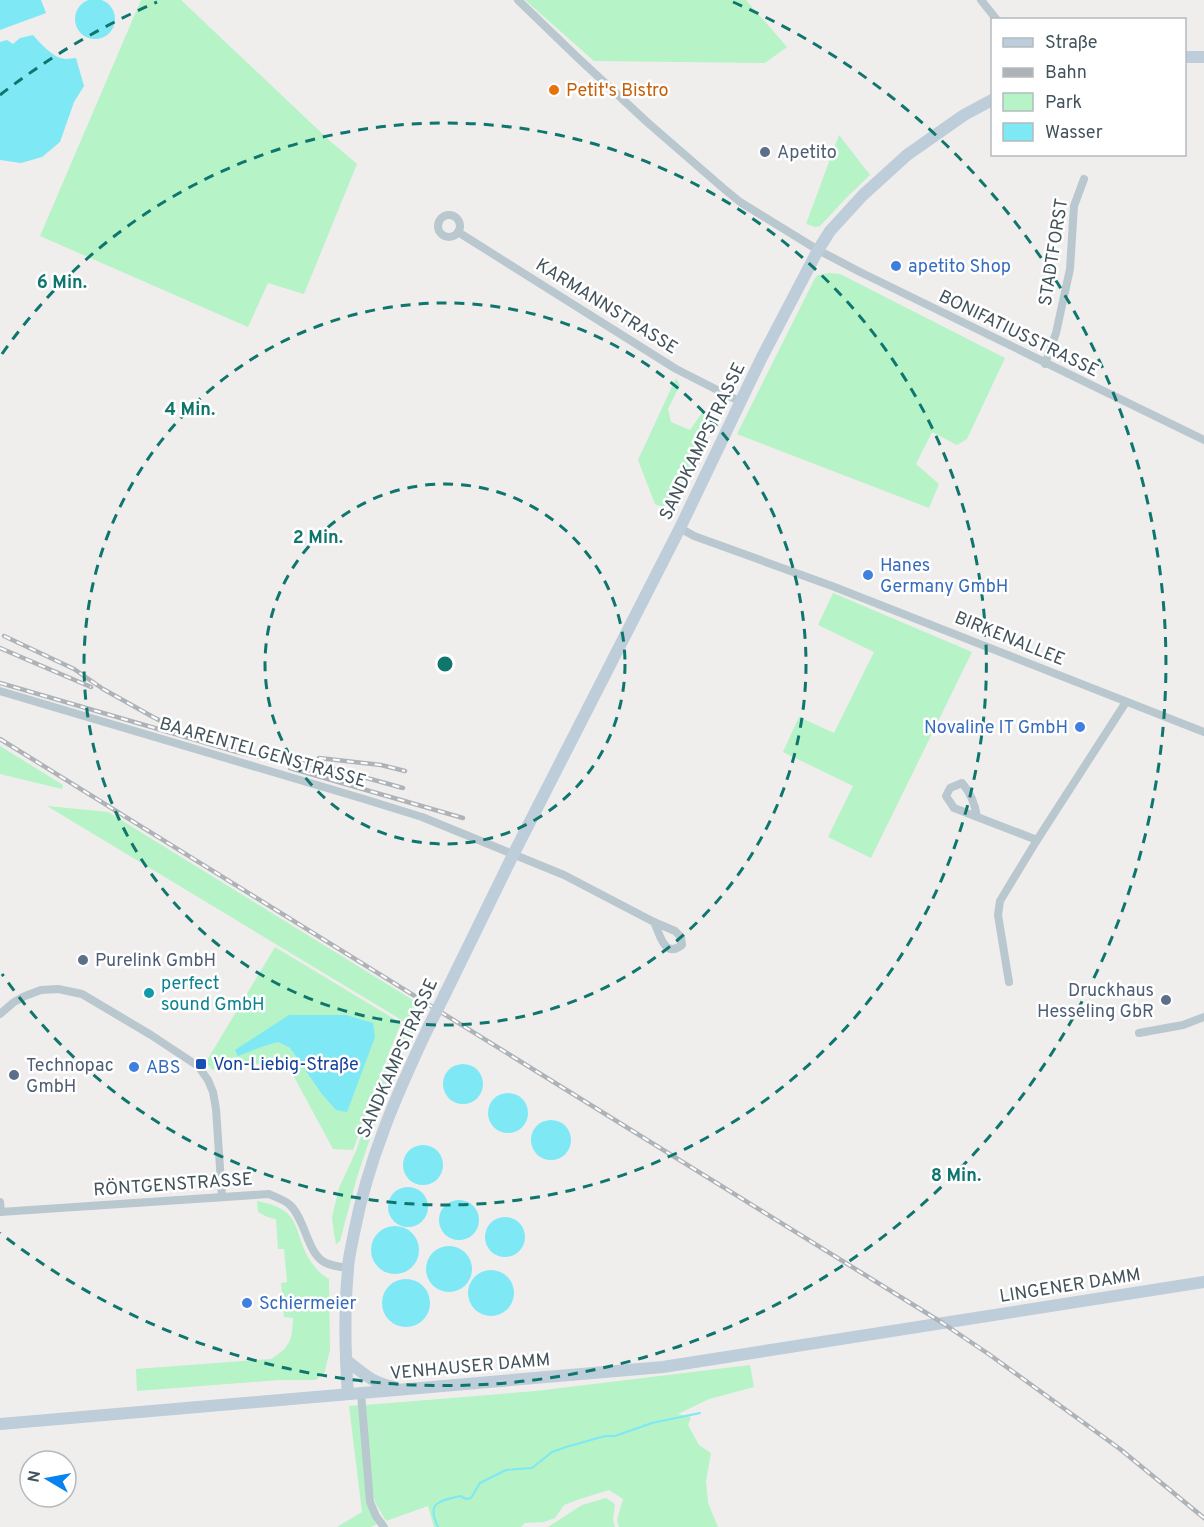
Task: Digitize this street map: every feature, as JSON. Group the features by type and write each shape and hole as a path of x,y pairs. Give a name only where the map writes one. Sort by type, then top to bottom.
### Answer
{"street":[{"name":"BONIFATIUSSTRASSE","path":"518,0 700,170 740,202 818,250 870,277 1204,440"},
{"path":"981,0 995,18"},
{"path":"1186,57 1204,57"},
{"name":"SANDKAMPSTRASSE","path":"354,1393 346,1360 348,1268 358,1213 373,1158 399,1089 513,855 680,528 761,359 830,231 863,195 907,155 964,115 991,101"},
{"name":"STADTFORST","path":"1045,364 1056,333 1070,269 1074,206 1084,180"},
{"name":"KARMANNSTRASSE","path":"458,232 676,369 741,402"},
{"name":"BIRKENALLEE","path":"680,528 693,536 832,586 1204,732"},
{"name":"BAARENTELGENSTRASSE","path":"0,691 364,798 422,817 513,855"},
{"path":"1009,981 998,915 1000,901 1126,702"},
{"path":"976,817 1037,840"},
{"path":"513,855 564,875 654,922"},
{"path":"0,1014 14,1002 41,990 58,989 82,994 198,1066 213,1092 222,1197"},
{"path":"1139,1033 1204,1017"},
{"name":"RÖNTGENSTRASSE","path":"0,1212 268,1194 288,1203 298,1214 318,1257 332,1266 348,1268"},
{"path":"0,1202 0,1212"},
{"name":"LINGENER DAMM","path":"941,1322 1204,1282"},
{"name":"VENHAUSER DAMM","path":"0,1424 663,1367 941,1322"},
{"path":"346,1360 380,1384 398,1388 423,1388"},
{"path":"354,1393 370,1502 384,1527"}],"green space":[{"path":"141,0 181,0 357,164 304,294 268,283 248,327 40,236"},
{"path":"525,0 746,0 787,47 765,63 594,61"},
{"path":"839,135 870,175 820,226 815,227 806,224"},
{"path":"840,274 1005,358 967,439 957,445 932,432 916,464 939,484 929,508 737,434 814,280 818,275"},
{"path":"676,378 680,385 668,409 671,422 690,430 702,413 705,418 715,421 675,503 663,506 655,504 638,460"},
{"path":"833,593 972,652 871,858 828,837 853,786 783,752 799,717 834,733 874,652 818,625"},
{"path":"0,746 63,785 62,789 0,774"},
{"path":"47,806 108,812 424,1007 386,1091 357,1177 340,1241 336,1244 332,1217 339,1188 356,1151 378,1087 405,1022"},
{"path":"275,947 401,1023 353,1150 333,1149 286,1062 219,1066 212,1070 206,1062","holes":["346,1015 321,1093 290,1048 278,1042 261,1047"]},
{"path":"257,1201 273,1205 291,1218 307,1256 318,1271 329,1279 330,1350 324,1374 315,1380 280,1380 137,1391 136,1369 271,1359 289,1342 293,1318 284,1317 281,1283 287,1282 284,1249 278,1249 276,1219 258,1212"},
{"path":"750,1365 754,1387 709,1399 678,1414 691,1417 688,1425 699,1445 711,1453 706,1481 708,1503 718,1527 619,1527 617,1520 623,1499 609,1490 564,1505 555,1518 544,1522 525,1523 521,1527 434,1527 428,1506 386,1521 375,1502 365,1405 536,1391"},
{"path":"359,1405 368,1498 379,1523 371,1527 337,1527 362,1512 349,1406"},
{"path":"606,1498 615,1504 613,1520 615,1527 548,1527 582,1505"}],"water":[{"path":"95,-1 109,5 115,19 109,33 95,39 81,33 75,19 81,5"},
{"path":"0,0 41,0 46,13 0,30"},
{"path":"33,35 57,56 66,59 76,58 84,86 74,102 60,142 42,157 21,163 0,160 0,42 7,40 13,44 20,38"},
{"path":"289,1015 346,1015 373,1023 375,1037 347,1112 336,1110 321,1093 290,1048 278,1042 238,1056 235,1050"},
{"path":"463,1064 477,1070 483,1084 477,1098 463,1104 449,1098 443,1084 449,1070"},
{"path":"508,1093 516,1094 522,1099 527,1105 527,1121 522,1127 516,1132 508,1133 500,1132 494,1127 489,1121 488,1113 489,1105 494,1099 500,1094"},
{"path":"551,1120 559,1121 565,1126 570,1132 570,1148 565,1154 559,1159 551,1160 543,1159 537,1154 532,1148 531,1140 532,1132 537,1126 543,1121"},
{"path":"423,1145 437,1151 443,1165 437,1179 423,1185 409,1179 403,1165 409,1151"},
{"path":"408,1187 422,1193 428,1207 422,1221 408,1227 394,1221 388,1207 394,1193"},
{"path":"459,1200 467,1201 473,1206 478,1212 478,1228 473,1234 467,1239 459,1240 451,1239 445,1234 440,1228 439,1220 440,1212 445,1206 451,1201"},
{"path":"505,1217 513,1218 519,1223 524,1229 524,1245 519,1251 513,1256 505,1257 497,1256 491,1251 486,1245 485,1237 486,1229 491,1223 497,1218"},
{"path":"395,1226 412,1233 419,1250 412,1267 395,1274 378,1267 371,1250 378,1233"},
{"path":"449,1246 458,1247 466,1252 471,1260 471,1278 466,1286 458,1291 449,1292 440,1291 432,1286 427,1278 426,1269 427,1260 432,1252 440,1247"},
{"path":"491,1270 500,1271 508,1276 513,1284 513,1302 508,1310 500,1315 491,1316 482,1315 474,1310 469,1302 468,1293 469,1284 474,1276 482,1271"},
{"path":"406,1279 423,1286 430,1303 423,1320 406,1327 389,1320 382,1303 389,1286"}],"waterway":[{"path":"438,1527 433,1512 437,1504 460,1496 466,1499 471,1498 480,1483 506,1470 532,1468 552,1452 566,1447 605,1436 615,1436 652,1423 700,1413"}],"railway":[{"path":"4,636 74,669 103,689 171,726"},
{"path":"0,648 91,687"},
{"path":"0,683 237,752 327,767 403,788"},
{"path":"0,739 941,1322 1120,1449 1204,1518"},
{"path":"319,758 381,765 405,771"},
{"path":"290,768 463,818"}],"place":[{"name":"Petit's Bistro","path":"554,90"},
{"name":"Apetito","path":"765,152"},
{"name":"apetito Shop","path":"896,266"},
{"name":"Hanes Germany GmbH","path":"868,575"},
{"name":"Novaline IT GmbH","path":"1080,727"},
{"name":"Purelink GmbH","path":"83,960"},
{"name":"perfect sound GmbH","path":"149,993"},
{"name":"Druckhaus Hesseling GbR","path":"1166,1000"},
{"name":"Von-Liebig-Straße","path":"201,1064"},
{"name":"ABS","path":"134,1067"},
{"name":"Technopac GmbH","path":"14,1075"},
{"name":"Schiermeier","path":"247,1303"}]}
